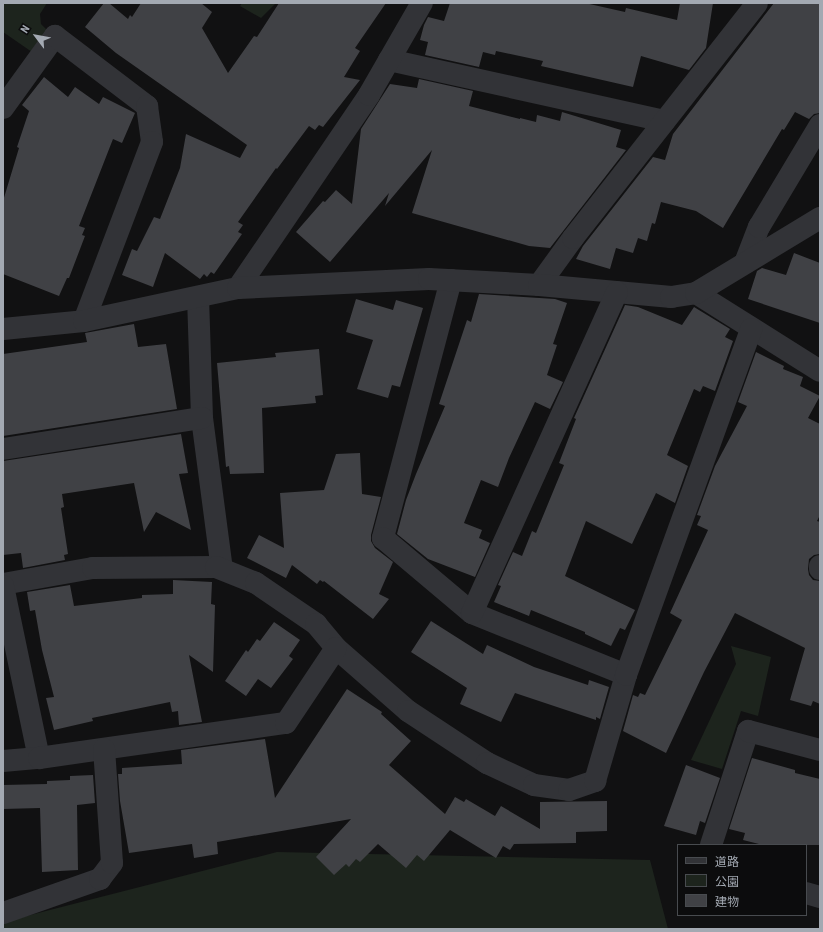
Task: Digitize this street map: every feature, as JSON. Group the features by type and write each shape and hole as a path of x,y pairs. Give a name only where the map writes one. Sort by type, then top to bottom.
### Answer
{"street":[{"path":"238,288 369,95 422,3"},
{"path":"539,285 573,238 756,3"},
{"path":"3,108 55,36 147,106 152,142 84,321"},
{"path":"389,60 664,121"},
{"path":"745,264 759,227 820,125"},
{"path":"3,329 84,321 238,288 429,278 539,285 672,297 696,293 820,218"},
{"path":"451,280 384,538 472,613 626,675"},
{"path":"472,613 617,292"},
{"path":"696,293 820,371"},
{"path":"198,297 202,418 222,569"},
{"path":"39,758 3,585 93,568 216,567 256,583 316,624 336,648 408,711 487,763 534,784 569,790 595,781 626,675 751,329"},
{"path":"3,449 202,418"},
{"path":"3,762 286,723 336,648"},
{"path":"711,844 748,731 820,750"},
{"path":"3,913 100,879 112,863 104,749"},
{"path":"807,893 820,897"}],"green space":[{"path":"3,3 47,3 40,14 41,24 47,30 32,52 3,32"},
{"path":"242,3 276,3 261,18 240,6"},
{"path":"731,646 771,657 758,716 741,711 722,769 691,760 736,664"},
{"path":"277,852 650,860 668,929 3,929 3,922"}],"building":[{"path":"104,3 109,3 128,19 130,15 132,17 141,3 201,3 212,12 202,28 228,73 254,36 257,37 279,3 386,3 355,48 360,51 344,77 360,80 323,127 319,125 315,130 309,126 277,169 276,168 238,222 243,225 238,232 242,234 214,274 211,272 207,277 204,274 200,279 165,253 153,287 122,275 132,249 137,251 154,217 160,219 180,168 186,134 240,158 247,145 116,53 85,27"},
{"path":"450,3 585,3 625,12 626,8 677,20 680,3 713,3 706,48 689,70 641,56 633,87 541,66 543,61 496,51 495,55 483,52 479,67 425,55 428,42 420,40 424,25 428,17 444,21"},
{"path":"774,3 820,3 820,113 814,114 809,119 795,112 784,130 782,129 723,228 696,211 661,202 655,224 652,223 647,241 638,238 633,253 616,248 610,269 576,259 583,246 653,157 665,160 673,134"},
{"path":"44,77 68,97 75,87 99,104 103,97 135,113 122,143 113,139 79,226 85,228 82,235 85,236 69,278 67,278 59,296 3,274 3,201 19,148 17,147 29,111 22,105"},
{"path":"419,79 473,91 469,106 520,119 536,122 537,115 560,121 562,112 621,130 616,147 626,150 550,248 529,246 412,213 432,150 385,206 389,193 330,262 296,232 323,201 325,202 336,190 352,204 361,129 390,84 417,88"},
{"path":"794,253 820,263 820,323 748,299 757,271 762,268 786,275"},
{"path":"479,294 555,299 567,303 553,344 557,345 547,375 563,382 550,409 535,402 509,458 498,487 481,480 464,523 482,530 479,538 490,543 475,577 428,559 397,534 406,500 445,406 439,404 467,320 471,322"},
{"path":"356,299 393,310 396,300 423,308 400,387 392,385 388,398 357,389 373,340 346,332"},
{"path":"625,305 638,307 682,325 694,307 730,329 725,337 733,341 715,391 703,386 700,392 694,389 667,455 688,466 675,503 656,493 632,544 586,521 565,576 635,610 625,630 620,628 611,646 585,634 585,632 531,610 529,616 494,602 501,586 498,585 513,552 522,556 532,531 536,533 564,465 559,463 576,419 574,418"},
{"path":"134,324 138,347 166,344 177,409 3,436 3,354 87,342 85,333"},
{"path":"319,349 323,395 315,396 316,403 262,408 264,473 230,474 229,466 226,467 217,363 276,357 275,353"},
{"path":"756,352 784,366 783,369 803,377 800,386 820,396 808,418 820,424 820,515 817,521 820,522 820,554 814,555 809,559 808,569 809,575 813,580 820,581 820,704 813,701 811,706 790,700 805,648 735,613 704,672 666,753 623,731 633,695 638,697 640,693 645,695 682,620 670,613 708,530 697,525 701,516 697,515 715,466 747,406 738,402"},
{"path":"181,434 188,473 179,474 191,530 156,512 144,532 134,483 62,494 64,507 61,508 68,554 64,555 65,560 23,568 21,553 3,555 3,461"},
{"path":"360,453 362,494 381,497 371,535 371,541 375,548 393,562 379,594 389,599 373,619 324,581 323,582 320,580 317,584 292,565 286,578 247,558 259,535 284,548 280,493 324,490 336,454"},
{"path":"173,580 212,582 211,604 215,605 213,672 189,655 202,722 179,725 178,711 172,712 170,702 92,718 93,721 54,730 46,698 54,697 42,650 35,610 30,611 27,592 70,585 74,606 142,598 142,595 173,594"},
{"path":"431,621 483,654 487,645 534,667 588,685 589,680 609,687 600,719 596,717 596,720 515,693 501,722 460,704 467,688 411,652"},
{"path":"274,622 300,640 289,656 293,659 271,688 258,679 246,696 225,681 246,650 248,652 257,639 260,641"},
{"path":"347,689 382,712 381,714 411,741 389,765 445,814 455,797 464,802 466,799 495,816 501,806 540,829 540,802 607,801 607,831 576,832 576,843 514,844 510,850 503,846 496,858 450,830 424,861 417,855 406,868 378,844 360,862 356,859 349,867 346,864 334,875 316,857 351,819 217,842 218,854 194,858 192,844 129,853 120,801 118,774 122,774 122,768 182,764 181,750 265,739 275,798"},
{"path":"752,758 795,770 795,773 820,779 820,845 759,844 743,840 745,833 729,829"},
{"path":"686,765 720,778 705,823 700,821 696,835 664,826"},
{"path":"93,775 95,803 77,805 78,870 42,872 40,808 3,809 3,785 47,784 47,781 70,780 70,776"}]}
